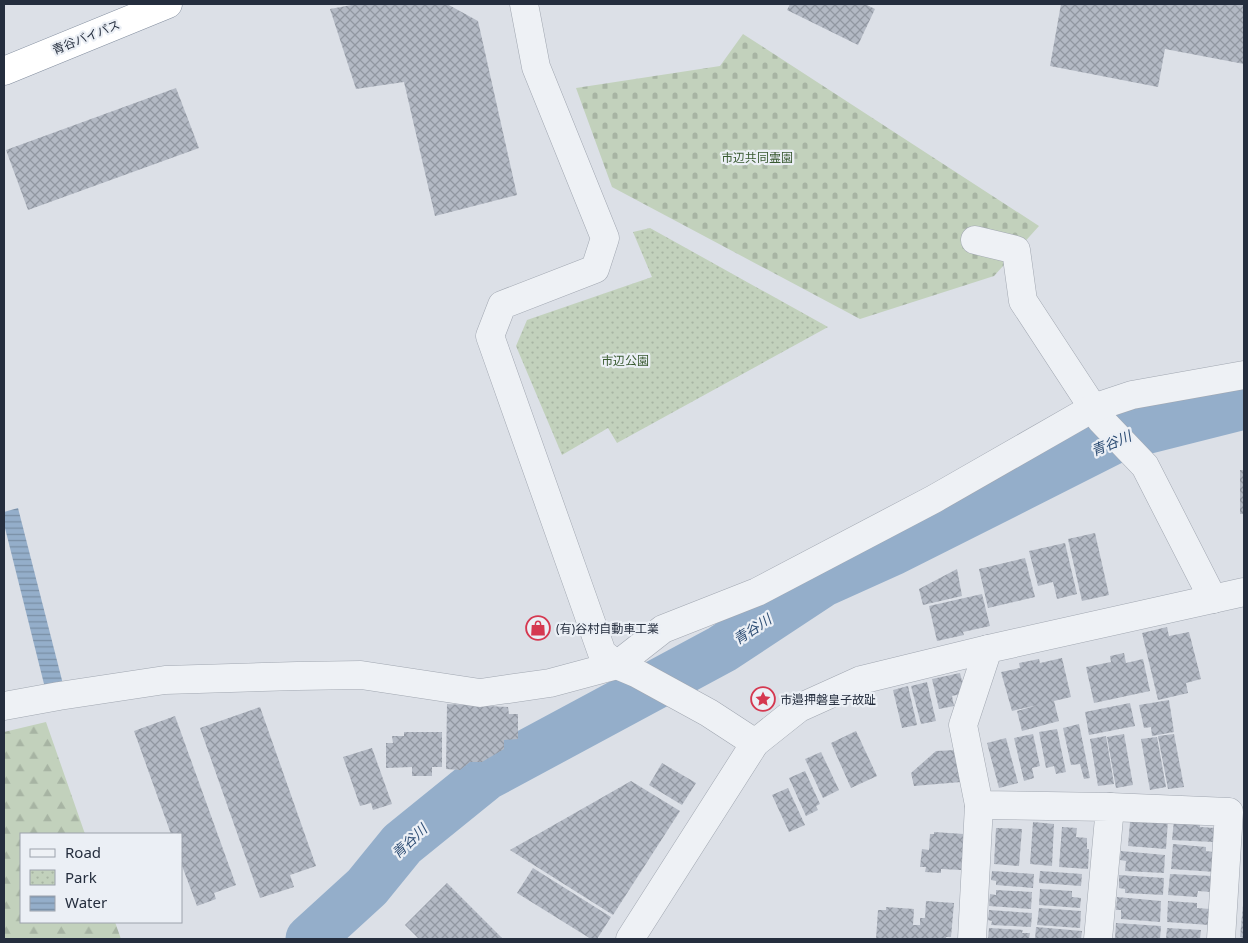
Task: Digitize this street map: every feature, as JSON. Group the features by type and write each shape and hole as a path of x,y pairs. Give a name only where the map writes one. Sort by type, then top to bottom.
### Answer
{"highway":[{"name":"青谷バイパス","path":"4,71 168,4"}],"street":[{"path":"524,4 536,67 605,238 595,269 502,305 490,336 602,653 626,669 710,714 755,743"},
{"path":"975,240 1016,250 1022,301 1097,414 1145,466 1213,599"},
{"path":"4,706 165,680 361,676 480,693 626,669 663,629 757,592 1132,395 1244,375"},
{"path":"630,939 755,743 799,708 861,680 988,648 1244,592"},
{"path":"972,939 979,805 963,725 988,648"},
{"path":"979,805 1110,807 1229,812 1221,939"},
{"path":"1098,939 1110,807"}],"green space":[{"name":"市辺共同霊園","path":"743,34 1039,226 994,276 860,319 612,187 576,88 720,66"},
{"name":"市辺公園","path":"650,228 828,327 617,443 608,428 562,455 516,346 527,320 652,277 633,232"},
{"path":"46,722 85,833 20,833 20,923 115,923 121,939 4,939 4,732"}],"water":[{"path":"18,508 64,688 46,692 4,524 4,512"}],"building":[{"path":"357,4 447,4 478,21 517,195 435,216 404,82 356,89 330,9"},
{"path":"790,4 865,4 875,9 858,45 787,10"},
{"path":"1061,4 1244,4 1244,64 1165,49 1158,87 1050,66"},
{"path":"176,88 199,148 28,210 6,150"},
{"path":"1240,470 1244,470 1244,514 1240,514"},
{"path":"1095,533 1109,595 1082,601 1068,539"},
{"path":"1065,543 1077,594 1057,599 1053,582 1038,586 1029,551"},
{"path":"1025,558 1035,597 988,608 979,569"},
{"path":"957,569 962,596 923,605 919,589"},
{"path":"982,594 990,626 963,632 964,635 937,641 929,606"},
{"path":"1167,627 1169,636 1189,632 1201,679 1186,683 1188,693 1158,700 1142,633"},
{"path":"1124,653 1126,663 1143,659 1150,691 1094,703 1086,667 1111,662 1110,656"},
{"path":"1062,658 1071,697 1054,701 1059,721 1022,731 1017,711 1038,705 1012,711 1001,672 1020,668 1019,663 1039,659 1040,663"},
{"path":"960,673 965,693 952,696 954,706 939,709 932,679"},
{"path":"927,682 936,721 921,724 911,686"},
{"path":"908,686 917,725 902,728 893,690"},
{"path":"1169,700 1174,732 1152,736 1151,727 1144,728 1139,705"},
{"path":"1130,703 1135,726 1089,735 1085,712"},
{"path":"447,704 508,707 509,714 518,714 518,739 504,740 504,749 482,762 470,762 460,770 446,769"},
{"path":"260,707 316,866 290,875 294,887 260,898 200,728"},
{"path":"175,716 236,885 214,893 216,899 197,906 182,866 182,833 171,833 134,731"},
{"path":"1079,724 1090,778 1084,779 1080,764 1071,765 1063,728"},
{"path":"1057,729 1066,772 1056,774 1054,766 1046,768 1039,732"},
{"path":"856,731 877,776 851,788 831,743"},
{"path":"404,732 442,732 442,767 432,767 432,776 412,776 412,767 386,768 386,743 393,743 392,736 404,736"},
{"path":"1033,734 1040,766 1032,768 1034,778 1024,781 1014,738"},
{"path":"1124,734 1133,785 1116,788 1107,737"},
{"path":"1174,734 1184,787 1168,789 1158,736"},
{"path":"1106,736 1114,784 1098,786 1090,739"},
{"path":"1157,737 1166,787 1150,790 1141,739"},
{"path":"1006,738 1018,783 999,788 987,743"},
{"path":"372,748 392,804 373,810 371,803 360,806 343,757"},
{"path":"956,750 961,782 914,786 911,773 936,751"},
{"path":"821,752 839,790 823,798 805,759"},
{"path":"662,763 696,783 682,805 649,785"},
{"path":"805,771 820,804 816,806 818,810 806,816 789,778"},
{"path":"631,781 680,811 613,915 510,850"},
{"path":"788,788 805,825 789,832 772,795"},
{"path":"1139,818 1168,820 1166,849 1128,846 1130,822 1139,822"},
{"path":"1174,820 1200,821 1200,827 1215,828 1214,842 1172,840"},
{"path":"1033,822 1054,824 1052,866 1030,864"},
{"path":"1062,827 1077,828 1076,837 1087,838 1087,849 1089,849 1088,869 1059,867"},
{"path":"996,828 1022,829 1019,866 994,864"},
{"path":"934,832 964,834 961,870 941,869 941,873 925,872 926,867 920,867 922,849 929,850 930,834 934,834"},
{"path":"1173,844 1206,847 1206,851 1213,852 1215,872 1171,869"},
{"path":"1121,851 1165,855 1164,873 1125,871 1126,861 1120,860"},
{"path":"533,868 611,917 597,939 591,939 517,893"},
{"path":"992,871 1034,874 1033,888 996,885 996,881 991,880"},
{"path":"1040,871 1082,874 1081,886 1039,883"},
{"path":"1170,874 1212,876 1211,892 1198,891 1197,897 1168,895"},
{"path":"1119,875 1164,878 1163,895 1125,893 1125,889 1119,888"},
{"path":"447,883 503,939 419,939 405,925"},
{"path":"1040,889 1072,891 1072,897 1081,898 1080,908 1039,905"},
{"path":"996,890 1032,892 1031,909 989,906 990,894 996,895"},
{"path":"1117,897 1161,901 1160,922 1121,919 1121,910 1116,910"},
{"path":"926,901 954,903 951,937 946,937 946,939 876,939 878,910 886,910 886,907 914,909 913,925 920,925 920,918 925,918"},
{"path":"1168,901 1197,903 1197,908 1210,909 1209,925 1167,922"},
{"path":"1244,905 1244,938 1240,937"},
{"path":"1039,908 1081,911 1080,928 1037,925"},
{"path":"989,910 1032,913 1031,927 991,925 992,921 988,920"},
{"path":"1116,923 1161,926 1160,939 1115,938"},
{"path":"1036,927 1082,931 1081,939 1035,939"},
{"path":"989,928 1023,930 1022,933 1030,933 1029,939 988,939"},
{"path":"1167,928 1201,930 1200,939 1166,939"}],"waterway":[{"name":"青谷川","path":"310,939 367,887 402,844 486,776 722,649 822,583 893,551 1121,436 1244,405"}],"place":[{"name":"(有)谷村自動車工業","path":"538,628"},
{"name":"市邉押磐皇子故趾","path":"763,699"}]}
